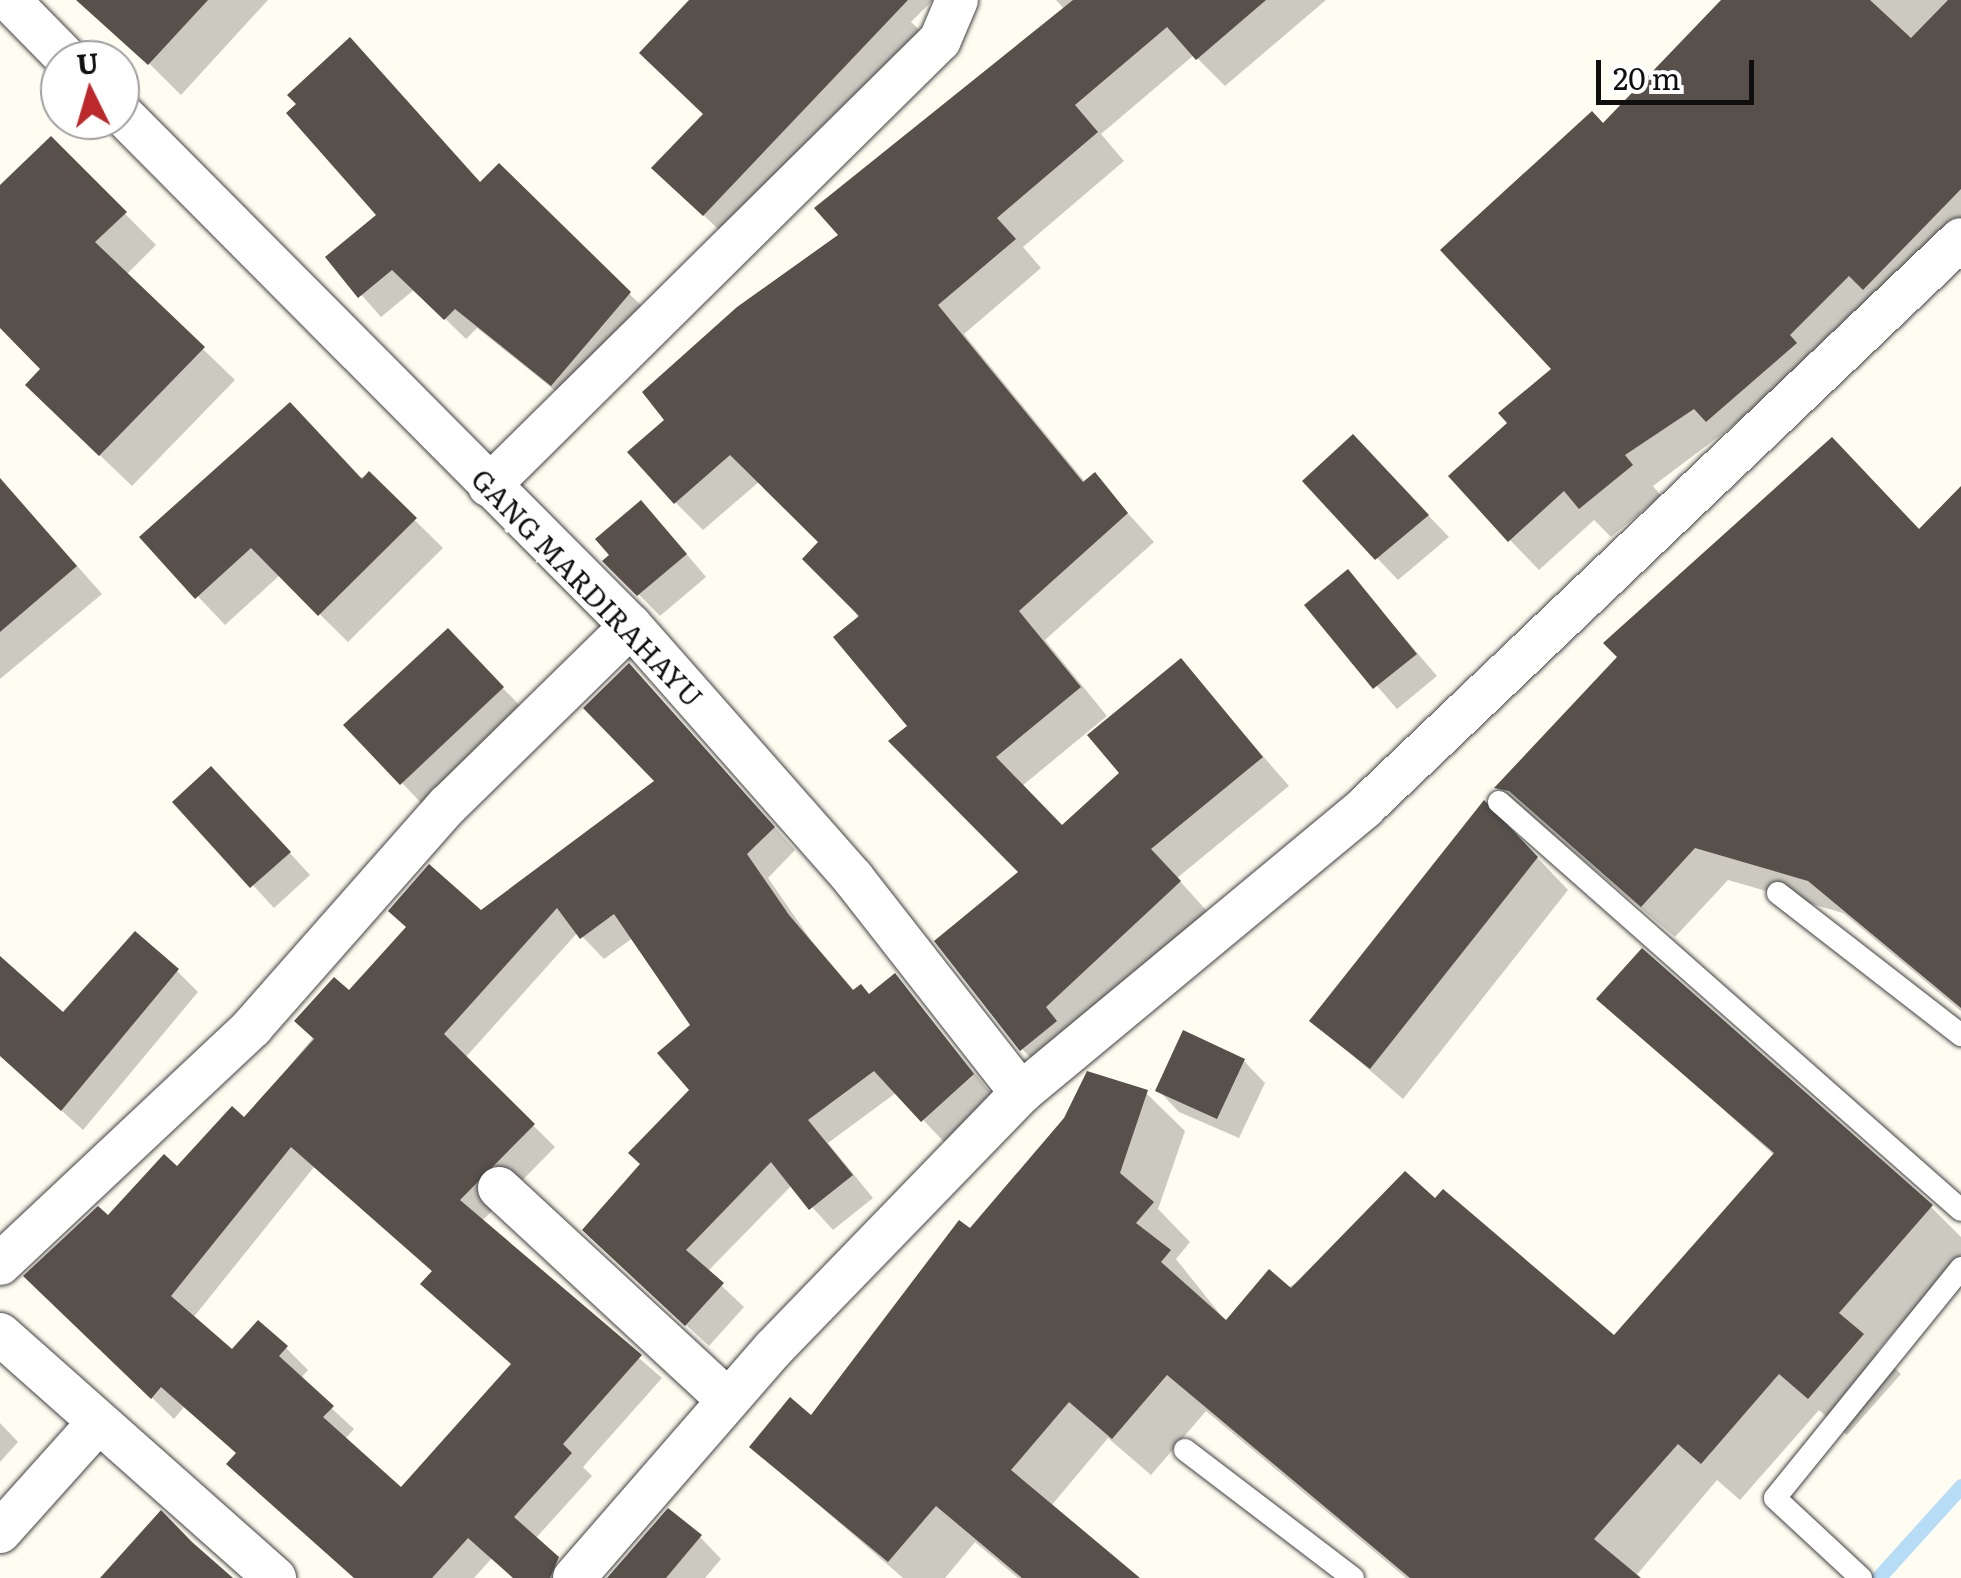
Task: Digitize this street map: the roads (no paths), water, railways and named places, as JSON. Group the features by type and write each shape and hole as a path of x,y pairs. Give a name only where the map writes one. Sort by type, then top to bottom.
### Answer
{"street":[{"path":"9,0 48,40"},
{"path":"489,486 940,40 957,0"},
{"name":"GANG MARDIRAHAYU","path":"140,132 631,626 852,878 1021,1094"},
{"path":"574,1578 728,1400 1021,1094 1365,807 1961,239"},
{"path":"0,1264 252,1027 448,806 631,626"},
{"path":"499,1188 728,1400"},
{"path":"0,1334 96,1424 275,1578"},
{"path":"0,1532 96,1424"}],"lane":[{"path":"1500,802 1961,1210"},
{"path":"1778,892 1961,1035"},
{"path":"1862,1578 1775,1498 1961,1268"},
{"path":"1184,1450 1354,1578"}],"waterway":[{"path":"1878,1578 1961,1486"}]}
